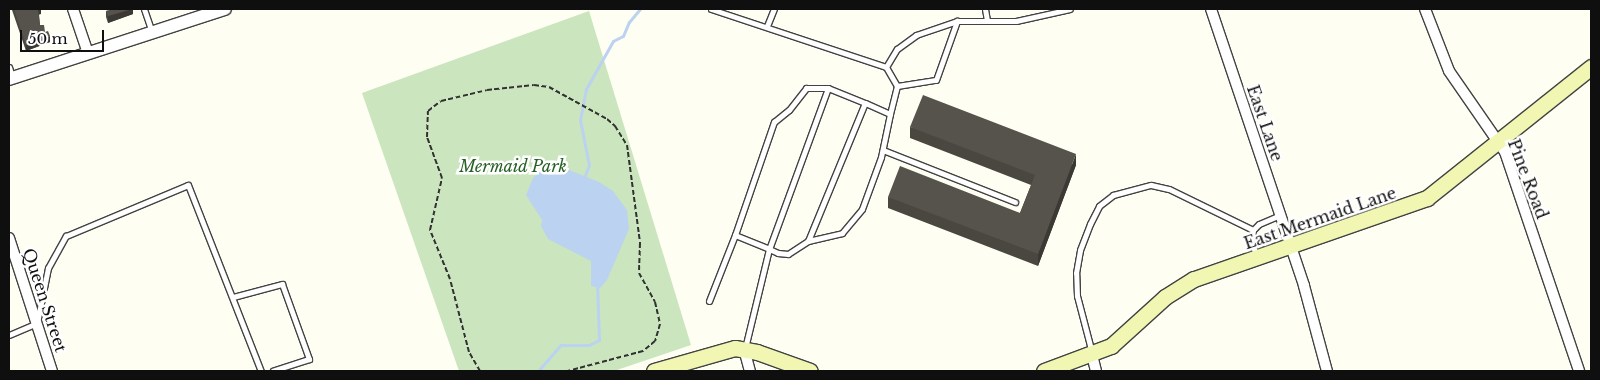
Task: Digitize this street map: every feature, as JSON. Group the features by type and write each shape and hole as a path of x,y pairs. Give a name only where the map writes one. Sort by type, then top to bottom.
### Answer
{"main road":[{"name":"East Mermaid Lane","path":"1044,371 1092,355 1117,341 1165,297 1184,284 1421,201 1591,67"},
{"path":"654,371 722,350 744,349 810,371"}],"street":[{"path":"73,9 88,53"},
{"name":"East Lane","path":"1211,9 1291,246 1327,371"},
{"name":"Pine Road","path":"1425,9 1449,71 1499,141 1511,165 1579,371"},
{"path":"10,75 88,53 218,10"},
{"name":"Queen Street","path":"9,238 52,371"},
{"path":"744,349 750,371"},
{"path":"1092,355 1096,371"}],"lane":[{"path":"144,9 152,32"},
{"path":"711,9 886,67 897,86 883,150 862,209 842,233 808,241 788,254 769,249 735,235"},
{"path":"767,26 774,9"},
{"path":"985,9 987,20"},
{"path":"886,67 897,49 916,35 957,21 987,20 1016,22 1070,9"},
{"path":"897,86 936,80 957,21"},
{"path":"709,302 735,235 774,122 789,110 806,88 828,88 890,114"},
{"path":"744,349 769,249 828,88"},
{"path":"808,241 865,103"},
{"path":"883,150 1015,202"},
{"path":"9,334 37,323 48,268 66,236 188,184 261,371"},
{"path":"1092,355 1077,296 1076,273 1080,250 1090,224 1099,206 1113,195 1151,185 1168,189 1253,230"},
{"path":"1258,257 1251,243 1253,230 1259,224 1281,215"},
{"path":"233,297 282,284 309,359 273,371"}],"path":[{"path":"480,371 470,352 450,279 430,230 442,178 427,137 428,111 442,100 486,90 534,85 549,87 607,120 615,126 627,145 640,243 639,273 655,302 660,324 655,342 642,351 568,371"}],"green space":[{"name":"Mermaid Park","path":"589,11 691,345 614,371 459,371 362,93"}],"water":[{"path":"559,166 599,182 613,191 627,210 629,229 607,280 600,288 591,286 591,261 548,239 541,226 542,220 526,195 533,178 540,172"}],"building":[{"path":"14,9 38,9 40,25 44,25 45,32 48,31 50,36 26,45"},
{"path":"111,9 132,9 108,16 106,11"},
{"path":"923,95 1076,154 1038,254 888,197 900,166 1020,213 1035,175 910,127"}],"waterway":[{"path":"584,178 589,165 580,120 586,89 613,41 623,36 629,22 640,9"},
{"path":"538,371 561,345 589,345 599,340 597,284"}]}
